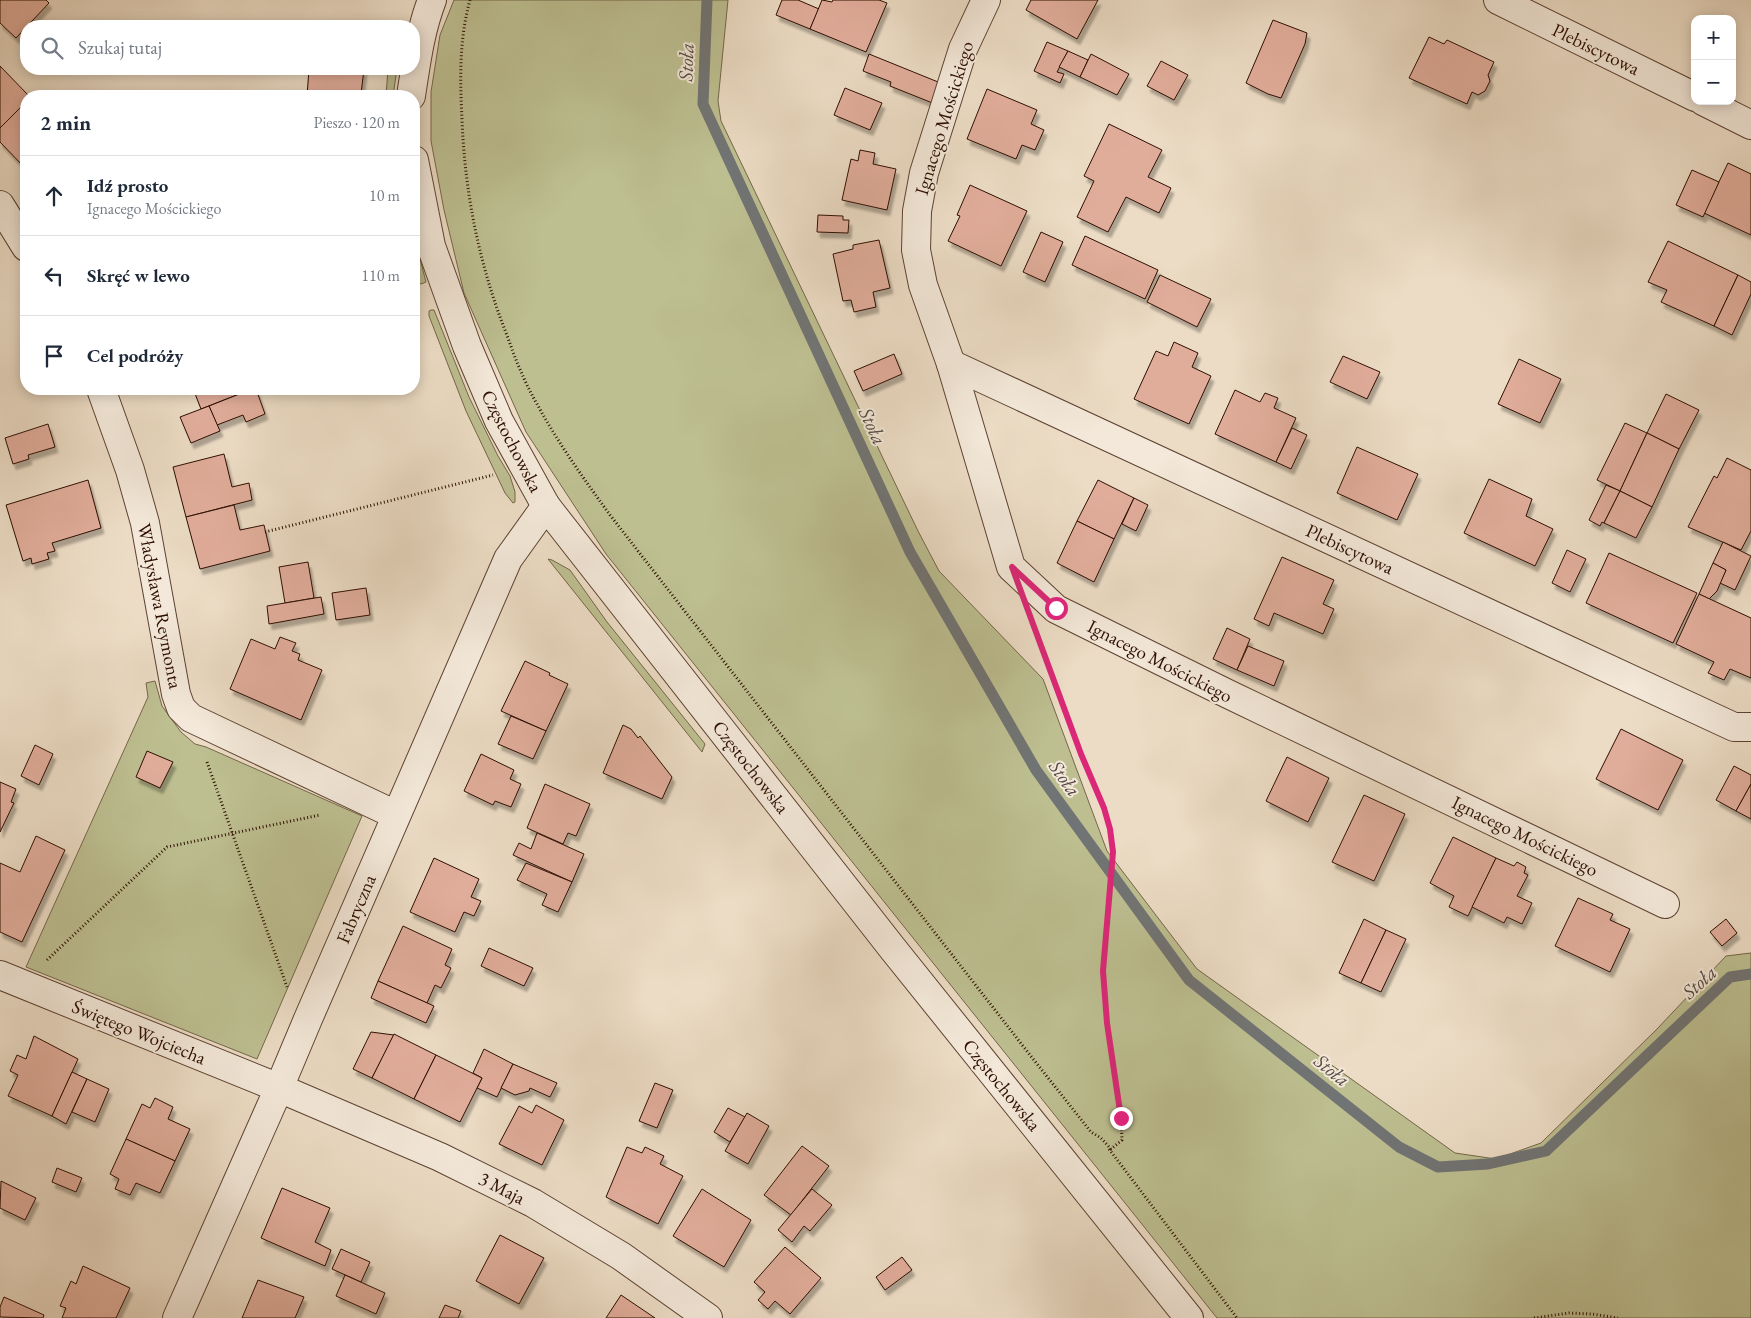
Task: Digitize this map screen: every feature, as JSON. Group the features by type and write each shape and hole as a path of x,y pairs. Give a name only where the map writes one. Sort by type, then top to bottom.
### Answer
{"street":[{"path":"420,41 432,0"},
{"name":"Ignacego Mościckiego","path":"986,0 963,48 924,173 917,211 916,250 923,285 951,364 1012,567 1056,608 1236,699 1665,904"},
{"name":"Plebiscytowa","path":"1498,0 1691,95"},
{"path":"412,90 414,75"},
{"path":"1711,105 1751,125"},
{"name":"Częstochowska","path":"420,190 431,246 467,346 499,421 546,506 893,949 1190,1318"},
{"path":"0,206 20,238"},
{"name":"Plebiscytowa","path":"951,364 1734,727 1751,726"},
{"name":"Władysława Reymonta","path":"103,395 130,470 145,523 176,694 181,708 192,718 385,810"},
{"name":"Fabryczna","path":"177,1318 279,1088 385,810 508,559 546,506"},
{"name":"Świętego Wojciecha","path":"10,980 279,1088"},
{"name":"3 Maja","path":"279,1088 440,1157 532,1203 621,1256 708,1318"}],"path":[{"path":"470,0 460,51 465,176 476,240 494,304 524,379 536,403 561,446 610,515 958,964 1092,1132 1101,1138 1111,1149 1122,1140 1121,1118 1107,1023 1103,971 1113,852 1110,829 1104,808 1081,754 1035,631"},
{"path":"265,532 492,475"},
{"path":"192,718 290,994"},
{"path":"10,980 167,848 233,833 385,810"},
{"path":"1101,1138 1237,1318"},
{"path":"1534,1318 1569,1313 1618,1318"}],"green space":[{"path":"454,0 728,0 718,101 721,121 918,531 939,571 1043,679 1107,851 1197,969 1455,1153 1496,1159 1541,1143 1656,1030 1726,956 1751,953 1751,1318 1217,1318 606,554 526,432 464,293 444,210 431,141 431,92 440,35"},
{"path":"388,75 396,75 394,90 386,90"},
{"path":"420,259 426,282 420,284"},
{"path":"434,310 469,397 510,476 515,492 515,502 513,503 505,493 466,411 429,316 429,311"},
{"path":"548,559 570,570 607,622 705,744 702,752"},
{"path":"155,681 162,706 181,732 195,744 206,747 362,816 257,1059 26,967 148,697 146,683"}],"building":[{"path":"0,0 46,0 49,3 33,20 20,20 20,34 16,38 0,23"},
{"path":"782,0 798,0 819,9 810,29 776,15"},
{"path":"822,0 832,2 833,0 879,0 887,3 866,52 810,29"},
{"path":"1031,0 1098,0 1077,39 1026,10"},
{"path":"1273,20 1307,33 1305,44 1281,98 1246,83"},
{"path":"1429,37 1444,44 1447,40 1494,62 1488,75 1490,81 1485,91 1478,95 1472,92 1467,104 1409,78"},
{"path":"1047,42 1068,51 1057,72 1064,74 1060,83 1034,71"},
{"path":"1068,51 1088,60 1080,77 1059,67"},
{"path":"869,54 943,84 935,104 890,86 891,82 863,71"},
{"path":"1091,54 1129,74 1117,95 1080,77"},
{"path":"1161,61 1188,75 1174,100 1147,86"},
{"path":"0,66 23,90 20,90 20,108 0,128"},
{"path":"309,75 363,75 361,90 307,90"},
{"path":"845,88 882,103 870,130 834,115"},
{"path":"987,89 1037,110 1031,124 1044,130 1035,150 1022,145 1016,159 967,139"},
{"path":"20,108 20,163 0,142 0,128"},
{"path":"1109,124 1162,150 1148,177 1171,188 1159,213 1126,197 1108,232 1077,217 1094,181 1084,176"},
{"path":"860,150 875,153 873,164 896,169 887,210 842,200 851,159 858,161"},
{"path":"1728,163 1751,174 1751,235 1704,213"},
{"path":"1692,170 1719,182 1703,217 1676,205"},
{"path":"970,185 1027,211 1001,266 948,241 960,216 957,215"},
{"path":"818,215 843,216 843,220 849,220 848,233 817,232"},
{"path":"1041,232 1063,242 1045,282 1023,272"},
{"path":"1085,236 1158,270 1145,299 1072,265"},
{"path":"879,240 890,288 873,292 876,307 854,312 851,300 843,301 833,254 853,249 853,245"},
{"path":"1668,241 1738,275 1714,326 1661,302 1667,290 1648,282"},
{"path":"1160,275 1211,299 1197,327 1147,302"},
{"path":"1738,275 1751,282 1751,294 1732,335 1714,326"},
{"path":"1174,342 1198,353 1192,367 1211,376 1189,424 1134,399 1156,351 1168,356"},
{"path":"894,354 902,374 863,391 854,371"},
{"path":"1343,356 1380,372 1367,399 1330,382"},
{"path":"1519,359 1561,379 1540,423 1498,404"},
{"path":"1235,390 1260,402 1265,393 1278,398 1274,408 1296,418 1276,462 1215,434"},
{"path":"1666,394 1699,410 1679,449 1647,433"},
{"path":"196,395 237,395 201,409"},
{"path":"237,395 258,395 265,414 246,422 243,415 217,425 209,406"},
{"path":"209,406 220,431 191,443 180,417"},
{"path":"1625,423 1647,433 1620,491 1597,480"},
{"path":"48,424 55,447 28,455 29,459 13,464 5,438"},
{"path":"1292,428 1307,435 1291,469 1276,462"},
{"path":"1647,433 1679,449 1652,507 1620,491"},
{"path":"1357,447 1418,474 1397,520 1337,493"},
{"path":"224,454 232,487 249,483 252,500 186,517 173,467"},
{"path":"1727,458 1751,470 1751,531 1741,550 1688,527 1714,476 1717,478"},
{"path":"1489,479 1532,499 1526,516 1553,529 1535,566 1464,533"},
{"path":"88,480 101,528 52,543 55,551 47,553 49,559 32,564 31,558 23,561 6,505"},
{"path":"1098,480 1134,498 1114,539 1077,521"},
{"path":"1606,485 1620,491 1604,523 1602,522 1600,526 1589,520"},
{"path":"1620,491 1652,507 1636,538 1604,523"},
{"path":"1134,498 1148,505 1136,531 1122,524"},
{"path":"234,505 240,530 264,525 270,551 200,569 186,517"},
{"path":"1077,521 1114,539 1094,582 1057,563"},
{"path":"1723,542 1751,556 1735,590 1720,583 1726,570 1713,563"},
{"path":"1567,550 1586,559 1570,592 1552,583"},
{"path":"1609,553 1697,593 1673,643 1586,603"},
{"path":"1282,557 1334,580 1323,604 1334,609 1323,634 1274,613 1269,626 1254,619"},
{"path":"308,562 314,598 285,603 279,567"},
{"path":"1713,563 1726,570 1717,591 1709,599 1699,594"},
{"path":"366,588 370,615 336,620 332,593"},
{"path":"1699,594 1751,618 1751,678 1730,669 1724,680 1708,673 1714,662 1676,644"},
{"path":"321,597 324,614 269,624 267,606"},
{"path":"1227,628 1250,639 1237,670 1213,659"},
{"path":"280,637 296,643 292,651 300,654 298,660 322,670 301,720 230,689 251,639 275,649"},
{"path":"1248,646 1284,661 1274,686 1237,670"},
{"path":"525,661 568,684 546,731 501,711"},
{"path":"511,716 546,731 533,759 498,744"},
{"path":"623,725 631,729 638,738 640,736 672,777 662,799 603,773"},
{"path":"1621,729 1683,760 1658,810 1596,779"},
{"path":"35,745 53,754 39,785 21,776"},
{"path":"147,751 173,762 160,788 136,777"},
{"path":"481,754 514,770 510,779 521,784 511,807 495,801 493,805 464,791"},
{"path":"1287,757 1329,778 1308,822 1266,801"},
{"path":"1734,766 1751,775 1751,784 1736,811 1716,800"},
{"path":"0,782 16,789 11,802 14,803 0,832"},
{"path":"545,784 590,804 576,836 568,833 563,844 527,828"},
{"path":"1751,784 1751,819 1736,811"},
{"path":"1364,795 1405,814 1374,881 1332,862"},
{"path":"537,833 584,854 572,882 513,855 519,843 531,849"},
{"path":"36,836 65,850 22,942 0,932 0,863 20,872"},
{"path":"1453,837 1496,858 1468,916 1449,907 1454,896 1430,883"},
{"path":"434,858 479,879 471,897 481,901 474,916 464,912 455,932 410,912"},
{"path":"1496,858 1514,866 1517,862 1526,867 1524,873 1528,875 1517,896 1532,903 1522,924 1507,917 1504,923 1472,907"},
{"path":"526,863 572,882 558,912 542,905 547,894 517,880"},
{"path":"1578,898 1613,914 1610,920 1630,929 1610,972 1555,946"},
{"path":"1364,919 1386,930 1361,983 1339,973"},
{"path":"1726,919 1737,933 1722,946 1710,932"},
{"path":"403,926 452,949 445,965 451,968 441,988 435,985 427,1003 378,981"},
{"path":"1386,930 1406,939 1381,992 1361,983"},
{"path":"489,948 533,968 524,986 481,966"},
{"path":"378,981 434,1006 426,1023 371,998"},
{"path":"371,1032 394,1035 372,1078 353,1069"},
{"path":"394,1034 436,1055 414,1099 372,1078"},
{"path":"34,1036 78,1059 52,1116 8,1096 18,1075 10,1071 17,1055 26,1059"},
{"path":"484,1049 513,1064 497,1097 477,1088 482,1078 473,1073"},
{"path":"436,1055 482,1078 460,1122 414,1099"},
{"path":"513,1064 557,1083 550,1097 530,1088 529,1091 515,1095 501,1088"},
{"path":"72,1072 87,1079 66,1124 52,1116"},
{"path":"87,1079 109,1089 95,1122 72,1112"},
{"path":"655,1083 673,1090 657,1128 639,1121"},
{"path":"155,1098 173,1107 168,1119 190,1129 175,1161 126,1139 142,1104 150,1108"},
{"path":"536,1105 564,1120 542,1165 499,1144 519,1106 532,1113"},
{"path":"728,1108 745,1117 730,1142 714,1132"},
{"path":"747,1113 769,1126 748,1164 725,1151"},
{"path":"126,1139 175,1161 160,1193 136,1183 130,1195 115,1189 119,1179 110,1174"},
{"path":"802,1146 829,1166 791,1215 764,1195"},
{"path":"627,1147 642,1153 645,1147 664,1156 660,1164 683,1176 658,1224 606,1197"},
{"path":"57,1168 82,1178 76,1192 52,1182"},
{"path":"1,1181 36,1198 25,1220 0,1208"},
{"path":"282,1188 330,1208 315,1242 331,1250 325,1266 261,1238"},
{"path":"702,1189 751,1220 724,1267 673,1236"},
{"path":"812,1189 832,1205 810,1231 804,1226 792,1242 778,1230"},
{"path":"500,1235 544,1258 519,1304 476,1281"},
{"path":"785,1247 821,1278 790,1314 775,1301 768,1309 758,1300 765,1292 754,1282"},
{"path":"341,1249 370,1262 361,1282 332,1269"},
{"path":"902,1257 912,1270 885,1290 876,1277"},
{"path":"83,1266 130,1288 116,1318 62,1318 66,1308 60,1306 71,1281 76,1284"},
{"path":"345,1275 385,1293 376,1314 336,1296"},
{"path":"258,1280 304,1297 295,1318 242,1318"},
{"path":"621,1295 655,1318 606,1318"},
{"path":"4,1297 44,1315 43,1318 0,1317 0,1307"},
{"path":"445,1305 461,1311 458,1318 439,1318"}],"waterway":[{"name":"Stoła","path":"707,0 703,104 910,552 1036,770 1189,980 1399,1147 1438,1167 1488,1164 1546,1151 1730,977 1751,974"}],"route":[{"path":"1056,608 1012,567 1062,705 1104,808 1110,829 1113,852 1103,971 1107,1023 1121,1118"}]}
